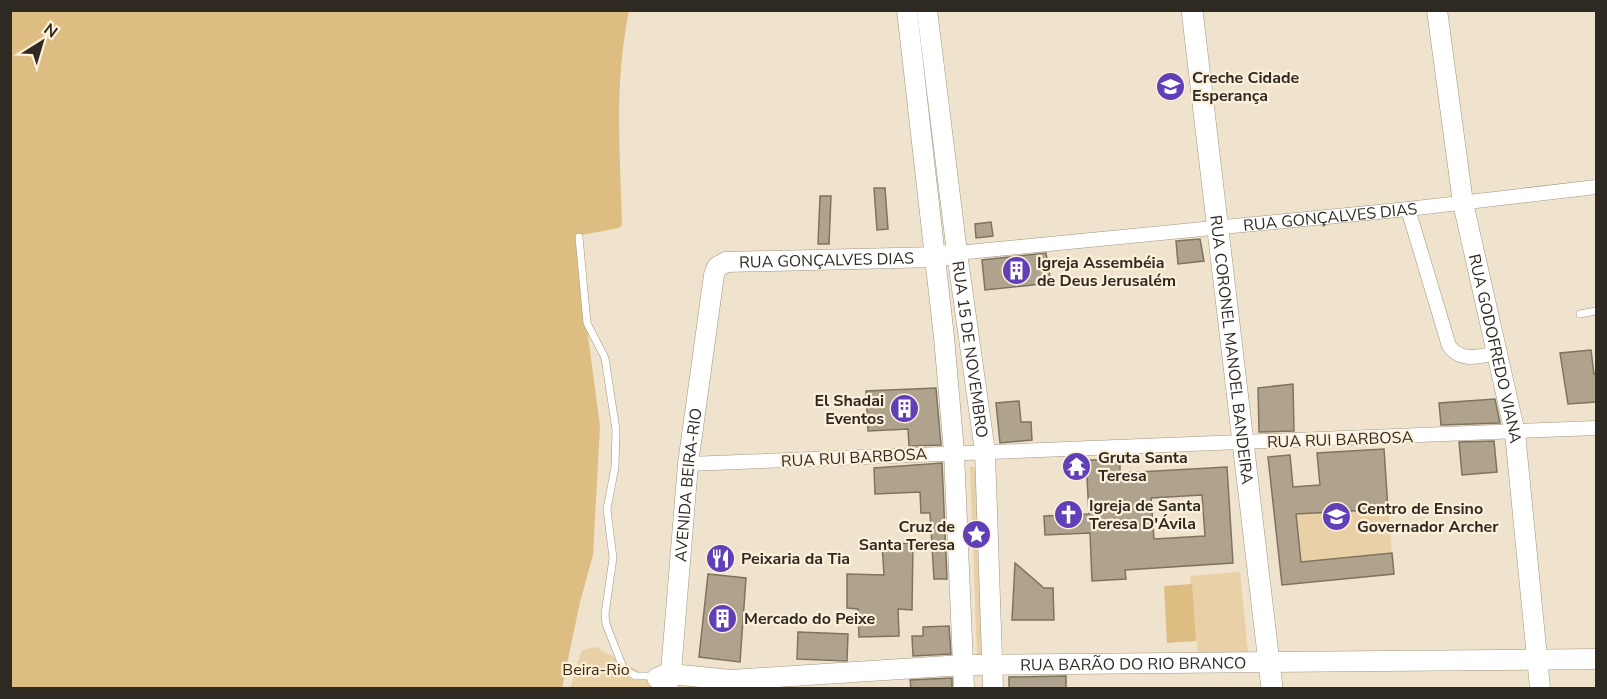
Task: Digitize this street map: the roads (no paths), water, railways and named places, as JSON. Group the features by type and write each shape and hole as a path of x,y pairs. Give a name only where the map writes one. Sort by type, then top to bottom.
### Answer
{"main road":[{"name":"RUA 15 DE NOVEMBRO","path":"907,10 937,257 954,452 964,688"},
{"name":"RUA 15 DE NOVEMBRO","path":"927,10 957,253 985,452 993,688"},
{"name":"RUA CORONEL MANOEL BANDEIRA","path":"1192,10 1272,688"},
{"name":"RUA GODOFREDO VIANA","path":"1437,10 1463,203 1515,433 1540,688"},
{"name":"RUA GONÇALVES DIAS","path":"717,267 726,262 937,257 957,253"},
{"name":"AVENIDA BEIRA-RIO","path":"661,683 688,464 717,267"},
{"name":"RUA BARÃO DO RIO BRANCO","path":"661,683 731,684 963,665 1537,662 1596,659"}],"street":[{"name":"RUA GONÇALVES DIAS","path":"957,253 1408,209 1596,187"},
{"path":"1408,209 1449,346 1456,354 1466,358 1498,353"},
{"name":"RUA RUI BARBOSA","path":"688,464 1596,428"}],"lane":[{"path":"579,237 587,323 605,358 616,430 615,467 607,509 613,558 606,624 624,670 661,683"},
{"path":"1580,314 1596,311"}],"place":[{"name":"Creche Cidade Esperança","path":"1171,86"},
{"name":"Igreja Assembéia de Deus Jerusalém","path":"1016,271"},
{"name":"El Shadai Eventos","path":"905,409"},
{"name":"Gruta Santa Teresa","path":"1077,466"},
{"name":"Igreja de Santa Teresa D'Ávila","path":"1068,514"},
{"name":"Centro de Ensino Governador Archer","path":"1336,517"},
{"name":"Cruz de Santa Teresa","path":"976,535"},
{"name":"Peixaria da Tia","path":"720,558"},
{"name":"Mercado do Peixe","path":"723,618"}],"park label":[{"name":"Beira-Rio","path":"596,669"}]}
